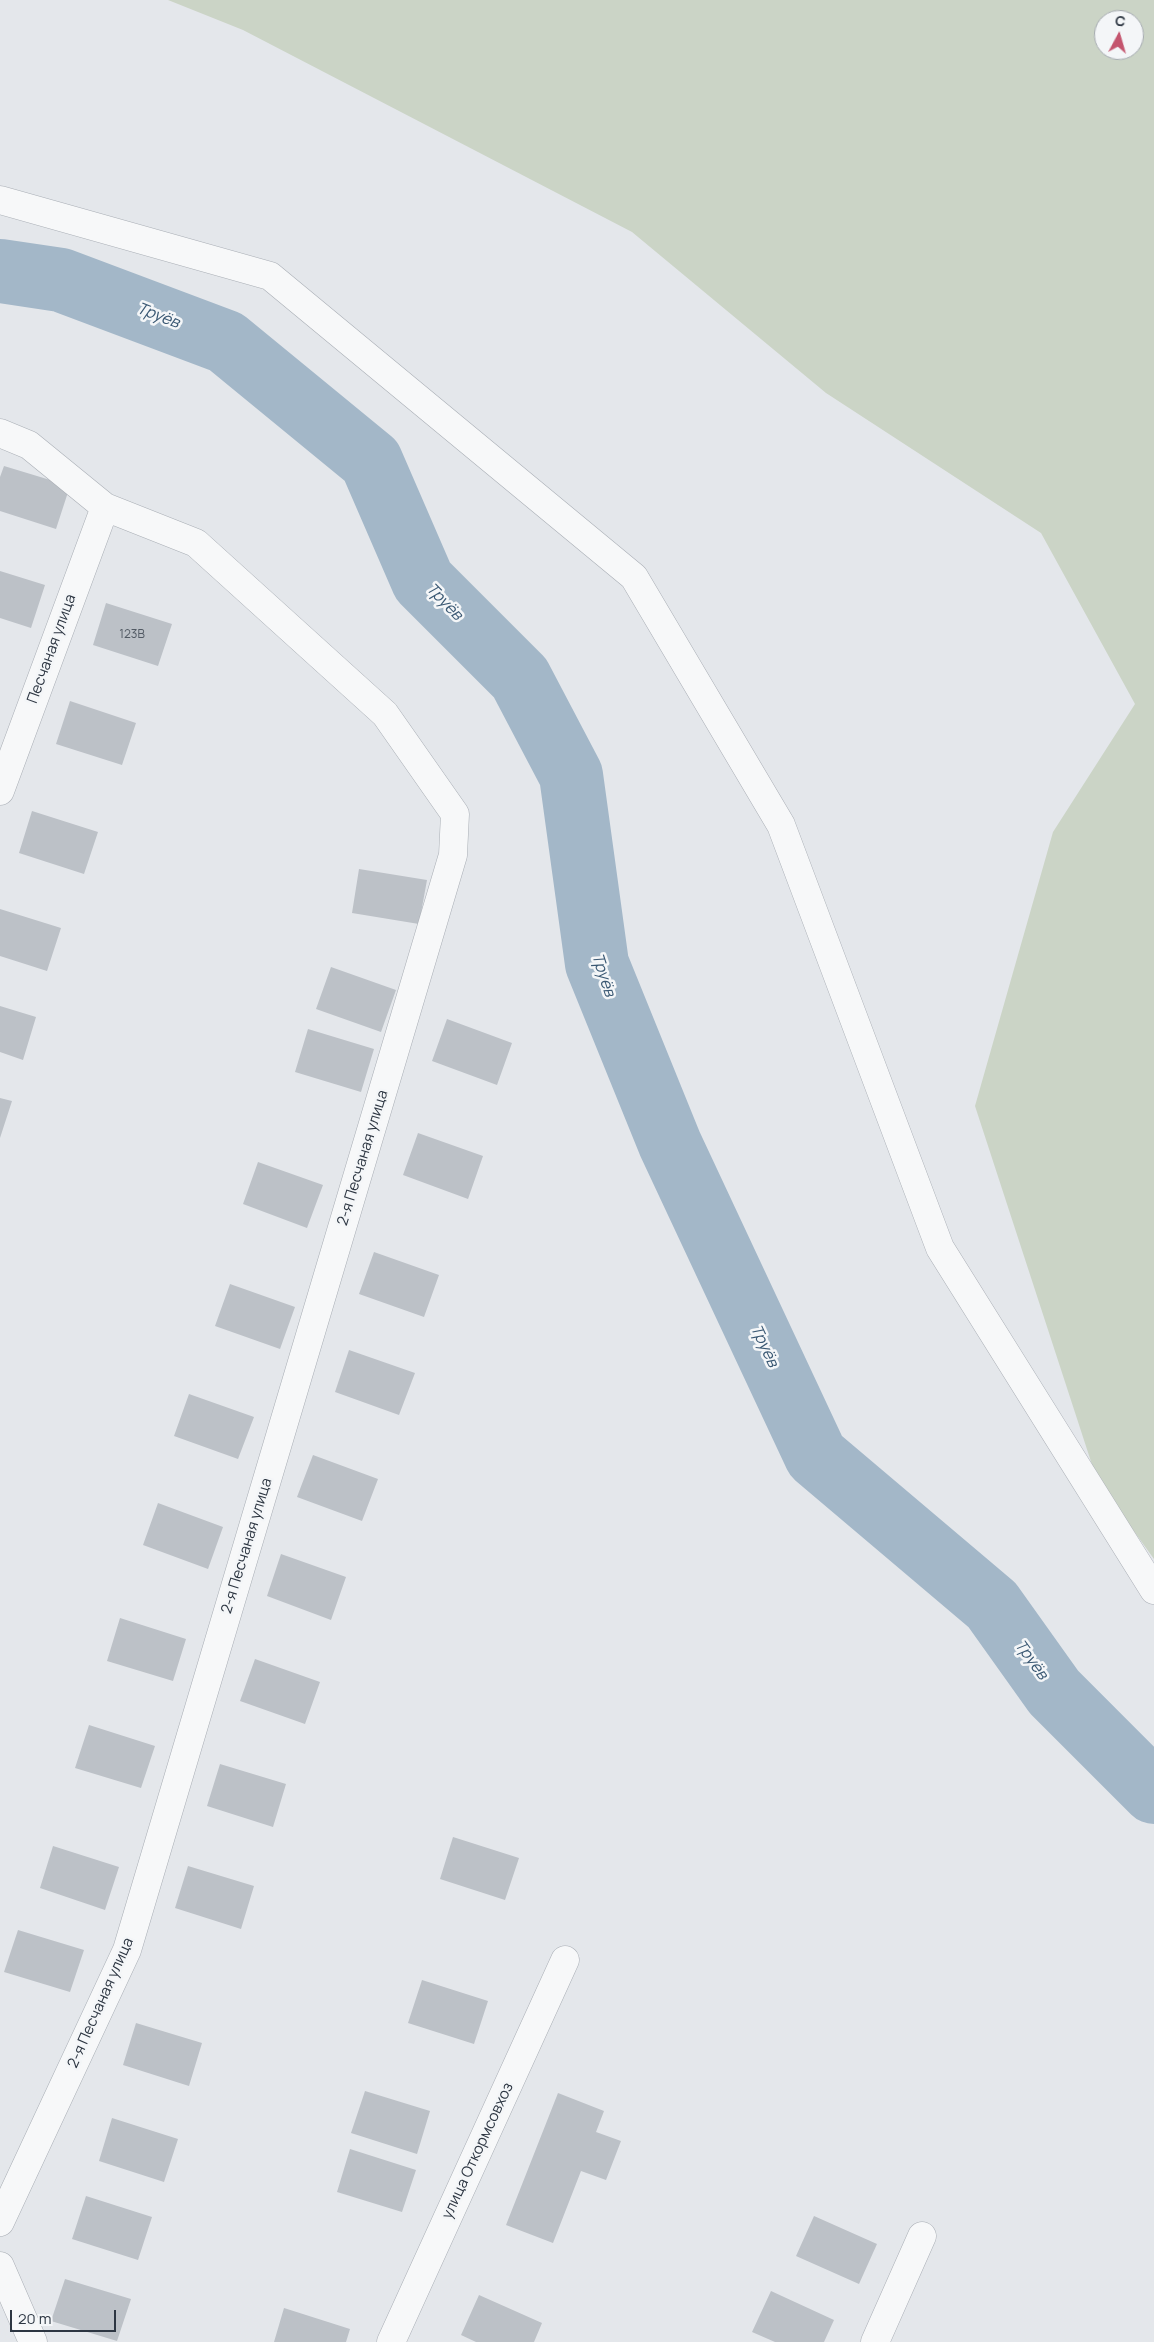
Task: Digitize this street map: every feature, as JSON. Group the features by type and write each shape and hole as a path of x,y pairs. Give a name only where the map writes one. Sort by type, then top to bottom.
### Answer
{"street":[{"path":"0,200 270,276 634,577 781,824 940,1248 1154,1590"},
{"name":"2-я Песчаная улица","path":"0,433 29,445 105,507 196,543 385,714 455,814 453,855 127,1950 0,2222"},
{"name":"Песчаная улица","path":"0,791 105,507"},
{"name":"улица Откормсовхоз","path":"391,2342 565,1960"},
{"path":"875,2342 922,2236"},
{"path":"0,2266 33,2342"}],"green space":[{"path":"168,0 1154,0 1154,1559 1097,1480 975,1106 1053,832 1135,704 1041,533 826,393 632,232 243,30"}],"building":[{"path":"4,466 70,486 56,529 0,511 0,477"},
{"path":"0,571 45,585 31,628 0,618"},
{"path":"106,603 172,624 158,666 93,645"},
{"path":"70,701 136,723 122,765 56,744"},
{"path":"32,811 98,832 84,874 19,853"},
{"path":"359,869 427,880 419,924 352,913"},
{"path":"0,909 61,928 47,971 0,956"},
{"path":"331,967 396,990 381,1032 316,1009"},
{"path":"0,1006 36,1017 23,1060 0,1052"},
{"path":"447,1019 512,1043 497,1085 432,1061"},
{"path":"308,1029 374,1049 361,1092 295,1072"},
{"path":"0,1098 12,1101 0,1138"},
{"path":"418,1133 483,1156 468,1199 403,1175"},
{"path":"258,1162 323,1185 307,1228 243,1204"},
{"path":"374,1252 439,1275 424,1317 359,1294"},
{"path":"230,1284 295,1307 280,1349 215,1326"},
{"path":"349,1350 415,1373 399,1415 335,1392"},
{"path":"189,1394 254,1417 238,1459 174,1436"},
{"path":"313,1455 378,1479 362,1521 297,1497"},
{"path":"158,1503 223,1527 208,1569 143,1545"},
{"path":"281,1554 346,1577 331,1620 267,1596"},
{"path":"120,1618 186,1639 173,1681 107,1661"},
{"path":"255,1659 320,1682 305,1724 240,1701"},
{"path":"89,1725 155,1746 141,1788 75,1768"},
{"path":"220,1764 286,1784 273,1827 207,1806"},
{"path":"453,1837 519,1858 505,1900 440,1879"},
{"path":"53,1846 119,1867 105,1910 40,1888"},
{"path":"188,1866 254,1886 241,1929 175,1908"},
{"path":"18,1930 84,1950 70,1992 4,1972"},
{"path":"422,1980 488,2001 474,2044 408,2023"},
{"path":"136,2023 202,2043 189,2086 123,2065"},
{"path":"365,2091 430,2111 417,2154 351,2133"},
{"path":"558,2093 604,2111 596,2132 621,2141 606,2180 581,2171 553,2243 506,2225"},
{"path":"112,2118 178,2139 164,2182 99,2161"},
{"path":"350,2149 416,2170 402,2212 337,2192"},
{"path":"86,2196 152,2217 138,2260 72,2239"},
{"path":"814,2216 877,2244 859,2284 796,2256"},
{"path":"65,2279 131,2299 117,2341 51,2321"},
{"path":"771,2291 834,2320 824,2342 775,2342 752,2332"},
{"path":"479,2295 542,2323 534,2342 476,2342 461,2335"},
{"path":"284,2308 350,2329 346,2342 274,2342"}],"waterway":[{"name":"Труёв","path":"0,271 61,280 226,342 371,461 423,581 520,678 571,775 597,964 670,1144 816,1456 992,1605 1054,1692 1154,1792"}]}
